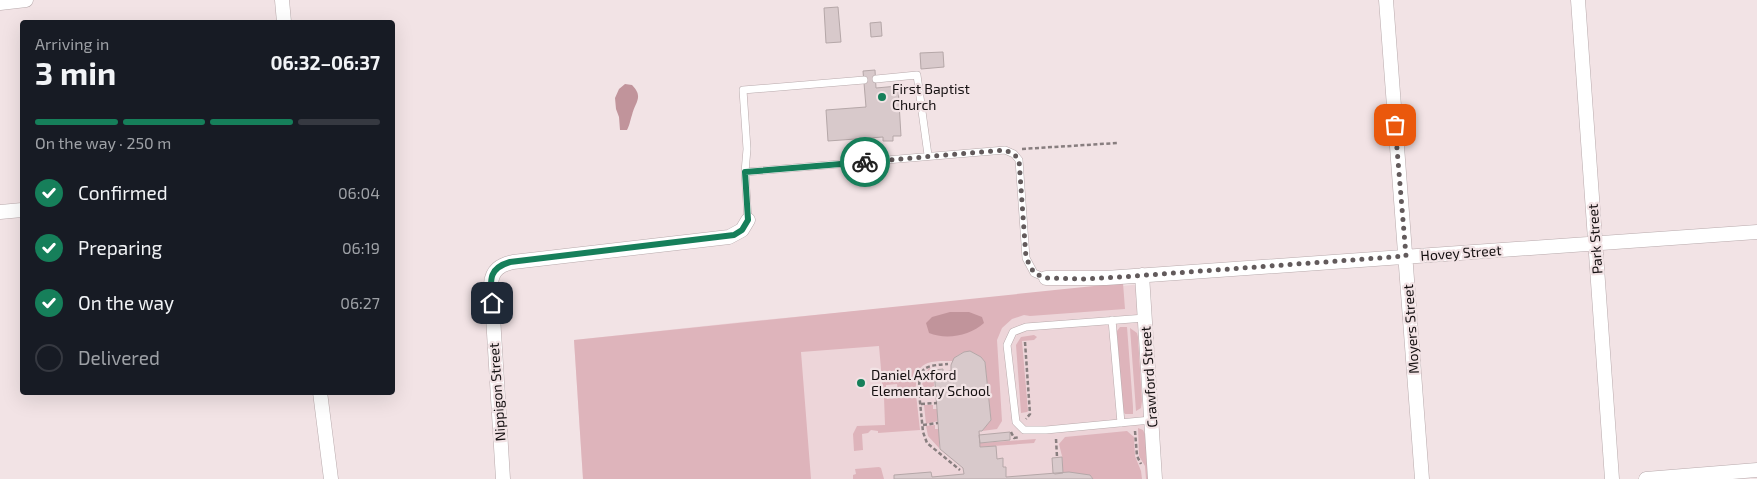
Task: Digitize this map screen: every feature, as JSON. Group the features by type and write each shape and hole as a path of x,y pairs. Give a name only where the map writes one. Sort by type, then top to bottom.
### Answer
{"street":[{"path":"0,3 26,0"},
{"path":"282,0 284,20"},
{"name":"Moyers Street","path":"1386,0 1422,479"},
{"name":"Park Street","path":"1578,0 1612,479"},
{"path":"0,212 20,210"},
{"name":"Nippigon Street","path":"503,479 491,284 491,276 494,270 513,262 729,236 742,230 748,220"},
{"name":"Hovey Street","path":"1046,278 1100,278 1757,232"},
{"name":"Crawford Street","path":"1142,275 1155,479"},
{"path":"320,395 331,479"},
{"path":"1646,479 1757,470"}],"lane":[{"path":"876,79 917,75 928,155"},
{"path":"748,220 745,172 747,149 743,90 864,80"},
{"path":"745,172 928,155 1005,150 1014,154 1019,160 1026,258 1034,273 1046,278"},
{"path":"1145,318 1026,327 1014,332 1007,345 1016,422 1024,430 1046,430 1151,420"},
{"path":"1112,320 1120,422"}],"path":[{"path":"1005,150 1117,143"},
{"path":"1025,342 1030,414 1026,419"},
{"path":"948,364 928,366 922,371 919,376 919,392 927,443 960,470"},
{"path":"900,394 936,393"},
{"path":"921,404 937,403"},
{"path":"923,425 938,423"},
{"path":"1135,430 1137,456 1142,466"}],"shaded area":[{"path":"625,84 632,85 636,89 638,100 627,130 620,130 615,98 619,89"},
{"path":"1123,283 1125,309 1024,315 1012,319 1002,328 997,340 1002,421 997,429 982,431 991,420 985,362 973,353 964,352 953,361 927,363 919,369 915,390 898,392 897,384 886,385 886,392 883,392 879,346 801,352 811,479 583,479 574,340"},
{"name":"Daniel Axford Elementary School","path":"1143,284 1150,479 583,479 574,340 741,322"},
{"path":"950,312 969,312 982,317 984,323 972,331 958,336 943,336 929,333 926,323 932,317"},
{"path":"1120,327 1127,327 1133,414 1125,414 1123,411 1117,334"},
{"path":"1130,328 1137,333 1138,337 1142,401 1141,408 1136,411"},
{"path":"1034,335 1037,337 1034,340 1022,341 1028,411 1021,413 1016,345 1021,337"},
{"path":"929,368 933,369 933,392 923,392 922,378"},
{"path":"916,394 920,430 878,433 878,431 871,430 868,433 862,434 863,450 854,451 853,434 857,426 885,425 884,397 887,399 898,398 898,396"},
{"path":"924,405 933,405 933,409 937,409 938,421 926,424"},
{"path":"935,425 935,429 939,429 939,448 928,436 926,426"},
{"path":"1138,428 1143,430 1146,436 1148,479 1146,479 1145,466 1139,456"},
{"path":"1127,431 1134,437 1135,456 1142,479 1093,479 1090,475 1063,472 1059,444 1065,437"},
{"path":"1036,439 1034,443 980,447 980,443"},
{"path":"879,467 884,479 853,479 853,475 856,474 855,469"}],"building":[{"path":"838,7 841,42 826,43 824,8"},
{"path":"881,22 882,36 871,37 870,23"},
{"path":"943,52 944,67 921,69 920,53"},
{"name":"First Baptist Church","path":"875,70 876,88 898,86 901,136 893,136 893,141 883,141 883,137 828,141 826,110 866,107 863,71"},
{"path":"970,351 981,357 985,362 991,420 982,431 979,431 980,447 996,446 997,459 1003,458 1003,467 1006,467 1006,477 1069,472 1090,475 1093,479 894,479 894,475 931,472 932,477 964,474 963,468 940,449 934,370 943,369 943,372 951,371 954,358"},
{"path":"1010,432 1010,440 980,443 979,435"},
{"path":"1062,457 1063,473 1055,474 1053,473 1052,458"}],"way so far":[{"path":"865,162 891,158 1005,150 1014,154 1019,160 1020,168 1026,258 1034,273 1046,278 1084,279 1120,277 1406,256 1395,125"}],"place":[{"name":"First Baptist Church","path":"882,97"},
{"name":"Daniel Axford Elementary School","path":"861,383"}],"route":[{"path":"492,303 491,276 498,267 510,262 734,235 745,227 748,220 745,172 865,162"}]}
